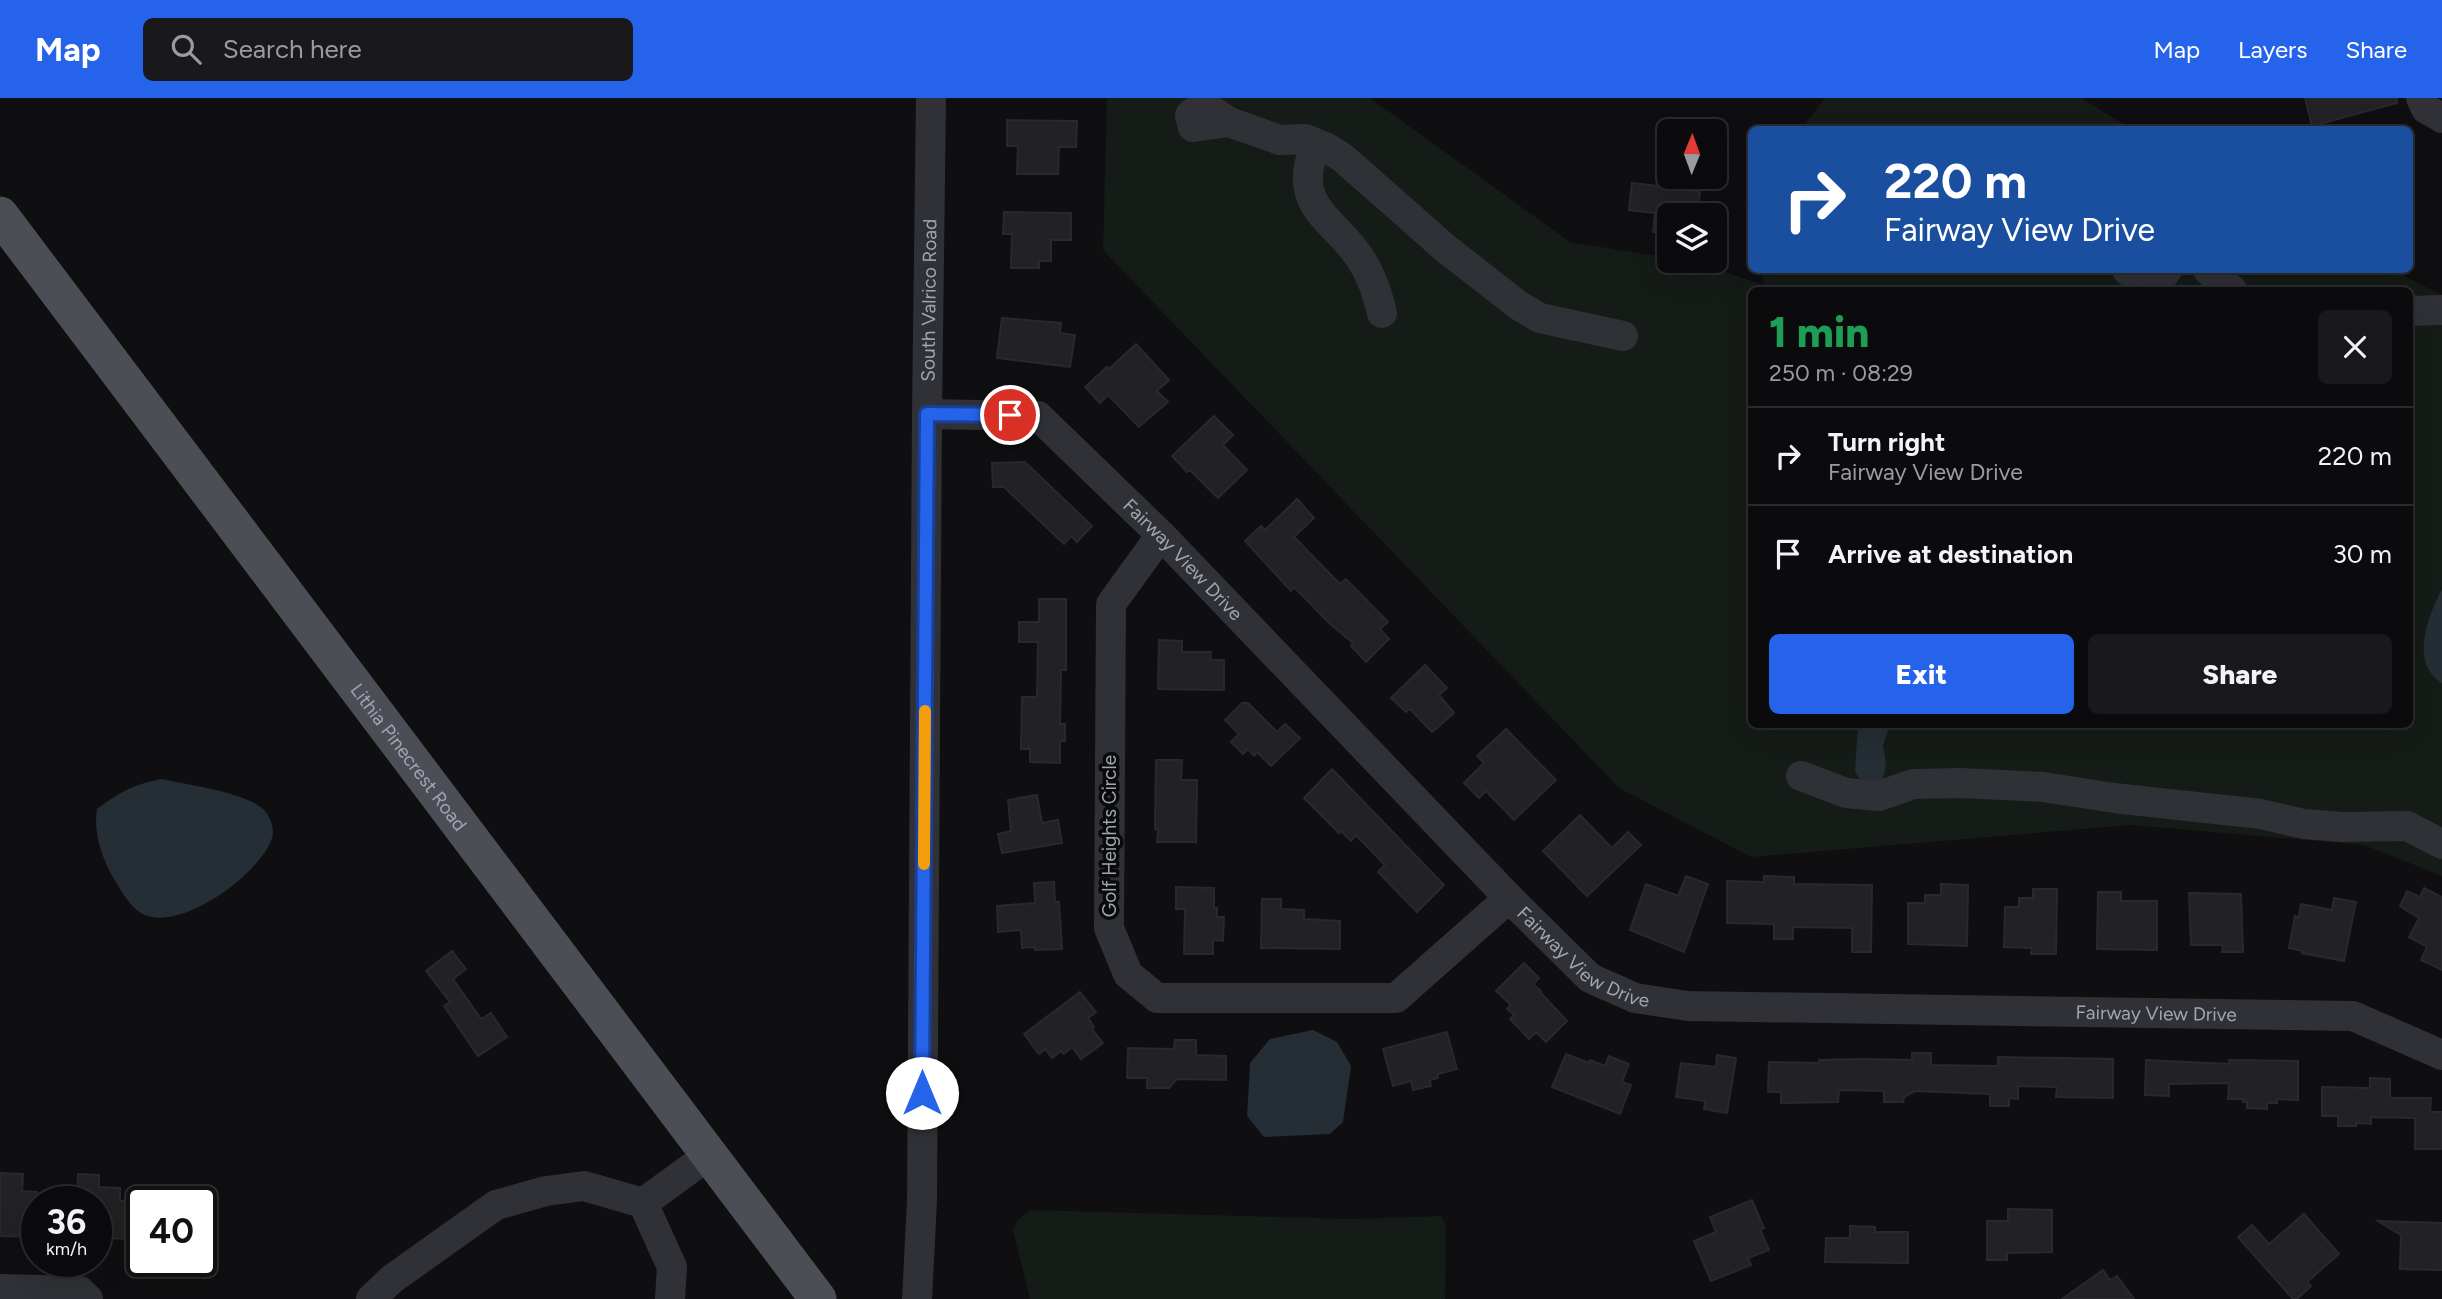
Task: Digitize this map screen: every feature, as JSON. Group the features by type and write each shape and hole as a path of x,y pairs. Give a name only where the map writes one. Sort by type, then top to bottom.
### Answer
{"main road":[{"name":"Lithia Pinecrest Road","path":"0,215 818,1299"}],"street":[{"name":"South Valrico Road","path":"917,1299 922,1201 931,98"},
{"path":"2421,98 2426,109 2442,118"},
{"path":"1229,122 1280,140 1290,157 1343,158 1445,248 1518,305 1540,318 1623,337"},
{"path":"1317,158 1310,191 1317,210 1360,257 1375,282 1382,313"},
{"path":"2131,273 2148,287"},
{"path":"2212,273 2228,287"},
{"path":"2413,311 2442,310"},
{"name":"Fairway View Drive","path":"927,414 1038,416 1161,535 1509,898 1590,978 1635,998 1688,1006 2353,1016 2442,1055"},
{"name":"Golf Heights Circle","path":"1161,535 1111,604 1109,928 1128,974 1157,998 1396,998 1509,898"},
{"path":"1801,776 1846,793 1879,796 1913,784 2043,787 2114,798 2261,814 2304,824 2343,827 2407,826 2442,844"},
{"path":"643,1203 709,1155"},
{"path":"371,1299 392,1279 496,1205 546,1191 584,1186 643,1203 673,1267 670,1299"},
{"path":"922,1201 928,1238 931,1299"},
{"path":"0,1289 80,1291 88,1299"}],"shaded area":[{"path":"1107,98 1370,98 1570,242 1657,256 1657,273 1727,273 1764,285 1764,273 2399,273 2442,295 2442,876 2364,845 2131,825 1751,857 1619,788 1103,250"},
{"path":"1825,98 2081,98 2127,126 1803,126"},
{"path":"2442,589 2442,683 2426,664 2424,639 2431,612"},
{"path":"1858,728 1889,728 1883,745 1886,765 1882,781 1861,781 1855,772"},
{"path":"162,779 230,794 254,803 268,815 273,831 265,852 253,867 219,896 179,915 161,918 140,912 124,895 102,854 96,818 97,809 120,793 143,783"},
{"path":"1313,1030 1337,1042 1351,1066 1343,1122 1330,1134 1264,1137 1247,1116 1250,1063 1270,1039"},
{"path":"1030,1210 1353,1219 1441,1216 1446,1225 1445,1299 1030,1299 1013,1230 1018,1220"}],"building":[{"path":"2305,98 2397,98 2397,103 2312,126"},
{"path":"1007,120 1077,121 1076,147 1059,147 1058,174 1017,174 1018,146 1007,146"},
{"path":"1632,183 1657,186 1657,189 1700,192 1699,203 1657,203 1657,232 1653,232 1655,213 1629,210"},
{"path":"1004,212 1071,213 1071,240 1051,240 1051,261 1039,261 1039,268 1011,268 1012,234 1003,234"},
{"path":"1002,318 1061,323 1060,333 1075,335 1070,367 997,358"},
{"path":"1136,344 1169,380 1157,391 1168,402 1139,427 1108,395 1100,403 1085,387"},
{"path":"1214,416 1233,435 1223,445 1247,470 1218,498 1172,456"},
{"path":"1025,462 1092,526 1077,542 1071,536 1064,544 1004,487 993,487 992,463"},
{"path":"1297,499 1314,518 1294,537 1340,584 1346,579 1388,622 1380,629 1389,639 1366,662 1351,646 1353,643 1294,587 1291,591 1245,541 1261,526 1265,530"},
{"path":"1039,599 1066,599 1066,670 1061,670 1060,724 1065,724 1065,741 1060,741 1060,763 1030,762 1030,749 1021,749 1022,697 1037,697 1038,642 1019,642 1019,622 1039,622"},
{"path":"1159,640 1182,641 1182,652 1211,652 1210,660 1224,660 1224,690 1158,689"},
{"path":"1425,665 1447,688 1439,695 1454,713 1432,732 1410,709 1406,712 1391,698"},
{"path":"1242,703 1248,703 1277,732 1285,724 1300,738 1271,766 1257,752 1254,756 1248,749 1243,754 1231,742 1239,734 1225,720"},
{"path":"1506,729 1556,780 1514,820 1486,791 1479,798 1464,783 1484,763 1477,756"},
{"path":"1156,760 1182,760 1181,780 1197,780 1196,842 1157,842"},
{"path":"1332,769 1444,885 1417,912 1378,872 1385,865 1356,835 1351,841 1341,831 1339,833 1304,798"},
{"path":"1037,795 1042,823 1058,820 1062,843 1002,853 998,834 1011,831 1008,800"},
{"path":"1580,815 1612,848 1628,832 1641,845 1587,896 1543,851"},
{"path":"1686,876 1708,884 1684,952 1630,930 1646,884 1678,896"},
{"path":"1764,876 1794,877 1794,884 1872,885 1871,952 1852,952 1852,928 1793,927 1793,939 1774,939 1774,924 1727,923 1727,881 1764,882"},
{"path":"1054,882 1055,902 1059,902 1062,949 1022,948 1021,930 998,932 997,906 1035,903 1034,883"},
{"path":"1941,884 1968,885 1967,946 1908,944 1908,903 1925,903 1925,895 1941,895"},
{"path":"1176,887 1214,888 1217,917 1224,917 1223,941 1213,940 1213,954 1184,954 1185,909 1176,909"},
{"path":"2424,888 2442,897 2442,970 2421,960 2427,947 2409,937 2419,918 2400,906 2407,891 2420,897"},
{"path":"2033,889 2057,889 2056,954 2031,954 2032,948 2004,947 2005,907 2019,907 2019,898 2033,898"},
{"path":"2098,892 2121,892 2121,901 2157,901 2157,950 2097,949"},
{"path":"2189,893 2241,894 2243,952 2222,952 2223,945 2191,945"},
{"path":"2334,898 2356,902 2344,961 2289,948 2295,916 2299,917 2301,904 2332,910"},
{"path":"1262,899 1281,899 1281,909 1304,910 1304,919 1340,921 1340,949 1261,948"},
{"path":"452,951 466,969 453,979 481,1019 491,1013 507,1037 478,1056 444,1006 450,1002 426,971"},
{"path":"1524,963 1539,978 1533,984 1567,1021 1546,1042 1536,1032 1529,1039 1510,1019 1514,1015 1507,1009 1511,1005 1496,991"},
{"path":"1080,992 1096,1012 1088,1018 1094,1027 1092,1029 1103,1043 1081,1059 1072,1047 1064,1054 1061,1051 1052,1058 1045,1049 1039,1054 1024,1034"},
{"path":"1447,1032 1457,1069 1438,1074 1438,1078 1430,1080 1431,1086 1413,1090 1411,1081 1393,1086 1383,1049"},
{"path":"1175,1040 1196,1040 1196,1055 1226,1056 1226,1080 1177,1079 1169,1088 1147,1088 1147,1078 1127,1078 1128,1048 1174,1049"},
{"path":"1912,1053 1931,1053 1931,1065 1998,1066 1998,1057 2113,1059 2113,1098 2056,1097 2057,1087 2018,1086 2018,1099 2009,1098 2009,1106 1990,1106 1990,1094 1915,1091 1904,1097 1903,1102 1884,1102 1884,1091 1839,1090 1838,1102 1781,1103 1781,1092 1768,1092 1769,1062 1912,1060"},
{"path":"1566,1054 1605,1066 1609,1056 1629,1064 1622,1082 1631,1085 1620,1114 1552,1087"},
{"path":"1717,1055 1736,1058 1727,1113 1704,1109 1705,1101 1676,1097 1681,1063 1716,1067"},
{"path":"2146,1060 2229,1064 2229,1060 2298,1061 2298,1100 2277,1099 2277,1103 2267,1103 2267,1109 2247,1108 2247,1102 2243,1102 2243,1099 2228,1099 2229,1083 2169,1084 2169,1096 2145,1095"},
{"path":"2370,1078 2390,1079 2390,1098 2431,1098 2430,1112 2442,1112 2442,1149 2415,1149 2415,1118 2371,1117 2371,1124 2338,1126 2338,1116 2322,1116 2322,1087 2370,1088"},
{"path":"0,1173 23,1174 21,1237 0,1236"},
{"path":"78,1174 99,1175 99,1186 78,1186"},
{"path":"112,1188 120,1188 120,1201 126,1201 126,1239 112,1238"},
{"path":"1752,1200 1764,1228 1760,1229 1769,1250 1748,1258 1751,1265 1711,1281 1694,1241 1716,1232 1710,1217"},
{"path":"2008,1209 2052,1210 2052,1252 2007,1253 2007,1260 1987,1260 1987,1221 2008,1221"},
{"path":"2304,1214 2339,1254 2307,1282 2311,1286 2297,1299 2293,1299 2238,1237 2252,1225 2269,1244"},
{"path":"2378,1221 2442,1223 2442,1270 2400,1269 2401,1235"},
{"path":"1850,1226 1875,1227 1875,1232 1908,1232 1908,1263 1825,1262 1826,1238 1850,1238"},
{"path":"2103,1270 2110,1280 2117,1276 2134,1299 2062,1299"}],"slow traffic":[{"path":"924,864 925,711"}],"route":[{"path":"922,1093 927,414 1010,415"}]}
